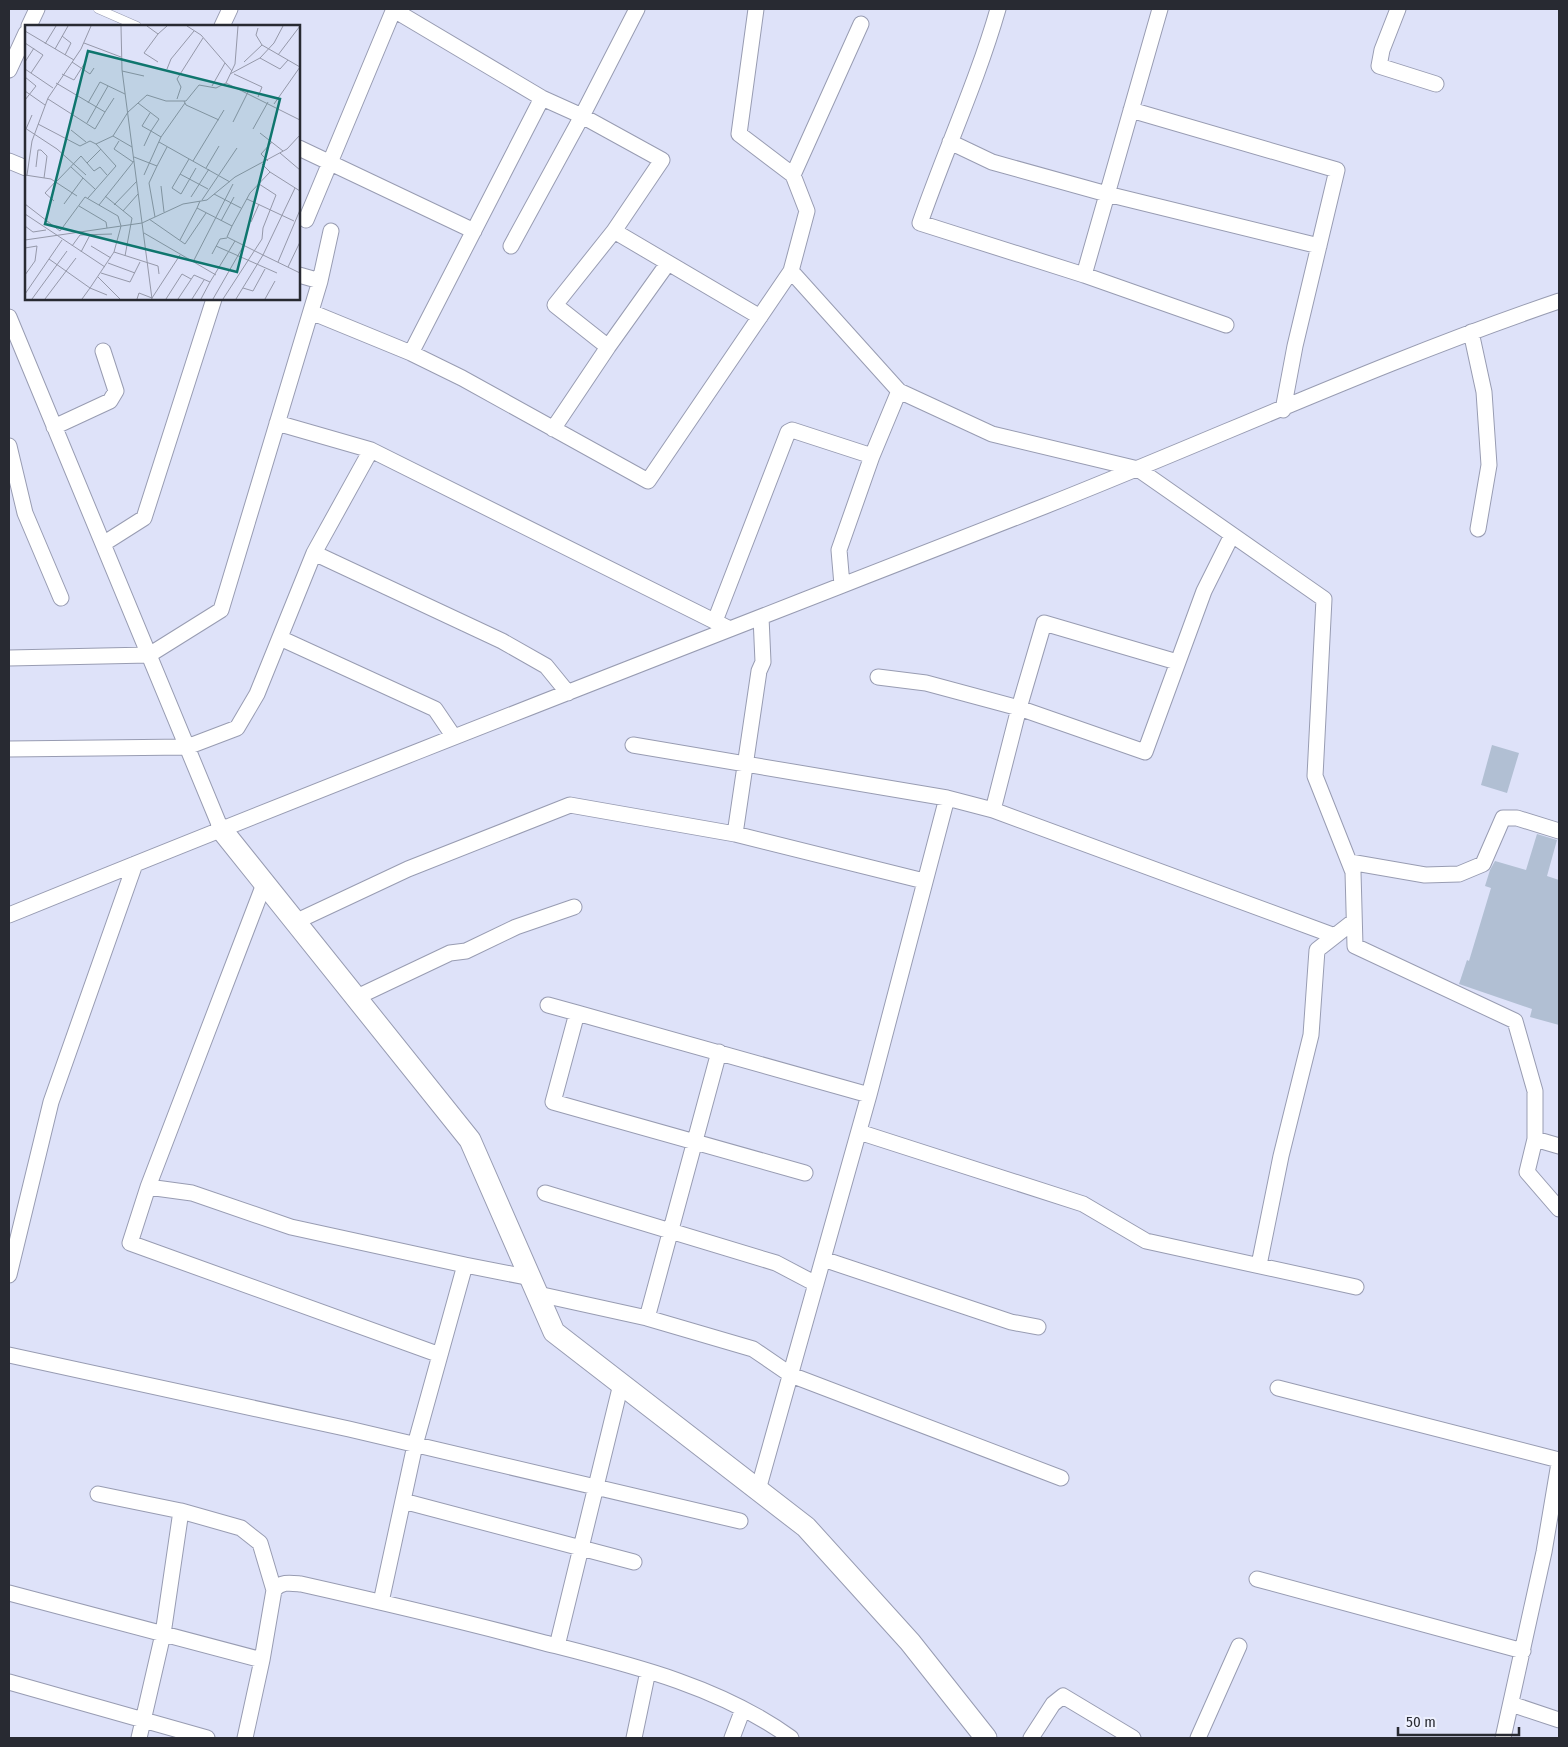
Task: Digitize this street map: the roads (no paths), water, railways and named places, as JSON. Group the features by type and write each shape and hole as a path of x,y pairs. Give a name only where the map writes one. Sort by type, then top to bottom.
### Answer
{"street":[{"path":"29,25 37,9"},
{"path":"222,25 230,9"},
{"path":"306,220 394,9 542,98 582,116 662,160 614,231 555,305 608,347"},
{"path":"511,246 582,116 636,9"},
{"path":"311,312 411,353 648,482 791,271 807,210 792,175 739,134 756,9"},
{"path":"998,9 968,96 920,223 1084,275 1226,326"},
{"path":"1084,275 1160,9"},
{"path":"1398,9 1382,50 1379,66 1436,84"},
{"path":"792,175 861,24"},
{"path":"9,70 22,56 25,39"},
{"path":"411,353 542,98"},
{"path":"1131,110 1337,170 1283,410"},
{"path":"950,142 992,162 1107,194 1319,246"},
{"path":"300,148 474,231"},
{"path":"9,160 25,168"},
{"path":"9,658 148,655 221,610 320,281 331,231"},
{"path":"614,231 760,317"},
{"path":"553,429 668,263"},
{"path":"791,271 899,391 992,434 1138,469 1324,599 1315,776 1353,872 1355,946 1515,1022 1535,1091 1535,1139 1528,1172 1559,1209"},
{"path":"300,275 320,281"},
{"path":"103,544 144,518 214,300"},
{"path":"9,915 220,829 1138,469 1472,332 1559,301"},
{"path":"9,317 220,829 470,1140 554,1332 806,1527 910,1642 977,1734"},
{"path":"1472,332 1484,392 1489,465 1478,529"},
{"path":"54,427 110,401 116,391 103,351"},
{"path":"842,585 839,550 872,456 899,391"},
{"path":"277,423 372,450 730,629"},
{"path":"715,621 788,432 792,430 806,433 872,456"},
{"path":"9,446 25,513 61,598"},
{"path":"9,749 187,747 237,728 257,694 314,553 372,450"},
{"path":"878,677 926,683 1019,708 1145,752 1204,591 1232,535"},
{"path":"314,553 502,641 546,666 568,692"},
{"path":"735,834 759,671 763,662 761,617"},
{"path":"993,810 1019,708 1044,623 1178,662"},
{"path":"280,638 435,710 454,738"},
{"path":"633,745 947,798 993,810 1335,936"},
{"path":"758,1490 859,1132 947,798"},
{"path":"295,922 408,869 570,805 735,834 924,882"},
{"path":"1350,862 1425,875 1459,874 1483,864 1503,818 1517,818 1559,831"},
{"path":"9,1275 15,1219 51,1102 135,864"},
{"path":"264,884 148,1187 130,1243 440,1355"},
{"path":"355,998 450,953 466,951 516,928 574,908"},
{"path":"1259,1265 1281,1156 1311,1035 1317,950 1354,921"},
{"path":"548,1005 869,1095"},
{"path":"577,1013 553,1102 805,1173"},
{"path":"646,1318 672,1231 719,1052"},
{"path":"859,1132 1082,1204 1146,1241 1356,1287"},
{"path":"1535,1139 1559,1146"},
{"path":"148,1187 192,1193 291,1227 465,1265 753,1349 791,1375 1061,1478"},
{"path":"545,1193 776,1263 816,1284"},
{"path":"823,1259 1011,1322 1038,1327"},
{"path":"382,1602 415,1445 465,1265"},
{"path":"9,1355 415,1445 740,1521"},
{"path":"557,1646 621,1384"},
{"path":"1278,1388 1559,1461 1552,1553 1523,1651 1503,1738"},
{"path":"98,1494 180,1511 242,1528 260,1543 274,1590 262,1660 245,1738"},
{"path":"403,1501 634,1562"},
{"path":"139,1738 163,1634 180,1511"},
{"path":"1257,1578 1523,1651"},
{"path":"274,1590 278,1585 286,1583 301,1584 382,1602 648,1671 700,1688 743,1709 791,1738"},
{"path":"9,1594 262,1660"},
{"path":"1198,1738 1239,1646"},
{"path":"634,1738 648,1671"},
{"path":"9,1682 207,1738"},
{"path":"1031,1738 1053,1704 1064,1696 1133,1738"},
{"path":"1511,1704 1559,1720"},
{"path":"732,1738 743,1709"}],"lane":[{"path":"98,9 135,25"}]}
